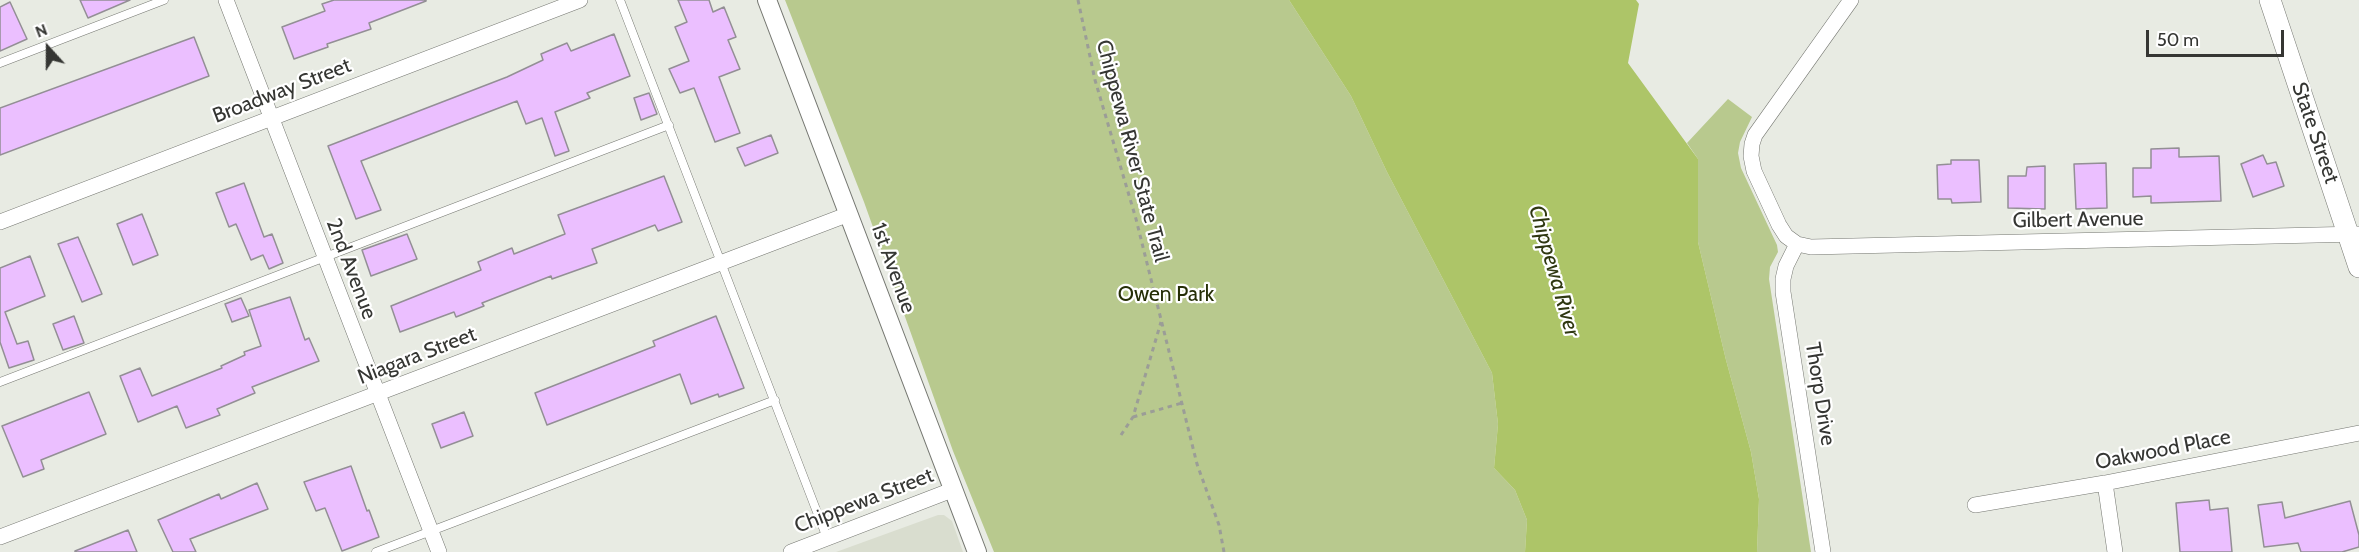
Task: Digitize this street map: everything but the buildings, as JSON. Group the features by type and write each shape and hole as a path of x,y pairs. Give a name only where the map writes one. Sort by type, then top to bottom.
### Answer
{"main road":[{"name":"State Street","path":"2270,0 2354,234 2359,267"}],"street":[{"name":"2nd Avenue","path":"226,0 438,552"},
{"name":"Broadway Street","path":"0,222 580,0"},
{"name":"1st Avenue","path":"767,0 977,552"},
{"path":"1797,244 1786,236 1779,225 1754,171 1751,156 1752,144 1755,135 1851,0"},
{"name":"Niagara Street","path":"0,537 849,214"},
{"name":"Gilbert Avenue","path":"1797,244 1811,247 2354,234"},
{"name":"Thorp Drive","path":"1797,244 1786,266 1783,292 1823,552"},
{"name":"Oakwood Place","path":"1975,505 2105,483 2359,433"},
{"path":"2105,483 2115,552"},
{"name":"Chippewa Street","path":"791,552 952,490"}],"lane":[{"path":"0,63 164,0"},
{"path":"620,0 827,538"},
{"path":"0,382 669,125"},
{"path":"376,552 775,400"}],"path":[{"name":"Chippewa River State Trail","path":"1078,0 1095,80 1136,219 1197,464 1219,525 1224,552"},
{"path":"1121,435 1133,417 1162,320"},
{"path":"1133,417 1182,403"}],"shaded area":[{"path":"938,515 944,515 952,521 963,552 836,552"}],"green space":[{"name":"Owen Park","path":"785,0 1289,0 1351,96 1387,172 1492,373 1498,424 1494,468 1515,490 1527,520 1525,552 994,552 953,451 864,202"},
{"path":"1728,99 1752,117 1740,142 1738,153 1741,168 1777,245 1778,252 1770,267 1769,279 1811,552 1757,552 1759,499 1751,452 1698,242 1698,159 1687,143"}],"water":[{"name":"Chippewa River","path":"1289,0 1636,0 1639,4 1628,63 1698,159 1698,242 1751,452 1759,499 1757,552 1525,552 1527,520 1515,490 1494,468 1498,424 1492,373 1387,172 1351,96"}]}
